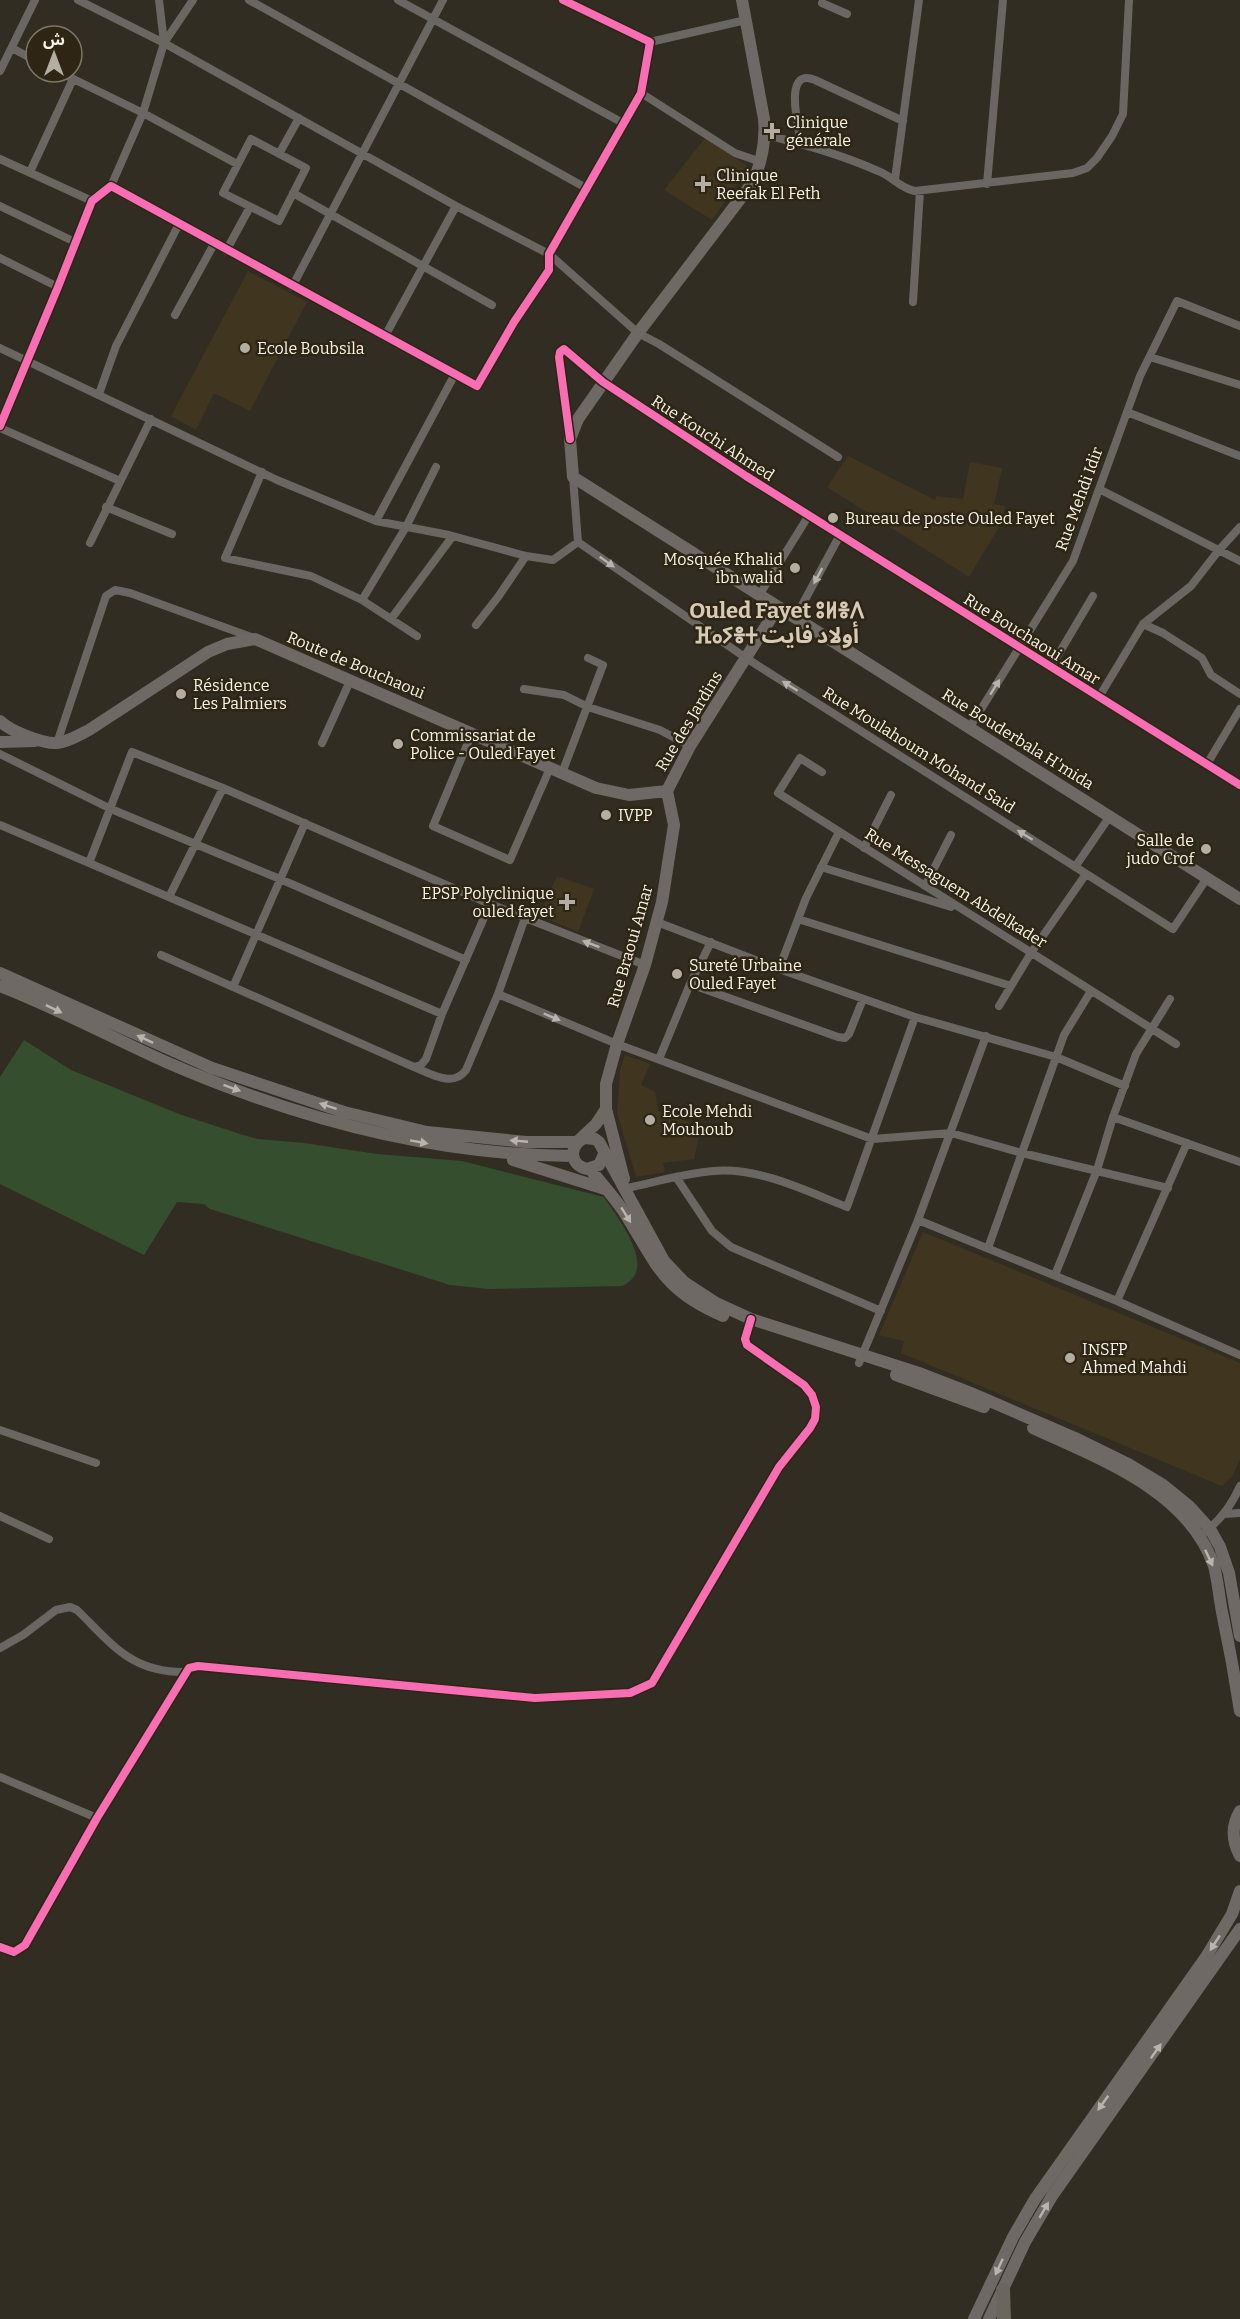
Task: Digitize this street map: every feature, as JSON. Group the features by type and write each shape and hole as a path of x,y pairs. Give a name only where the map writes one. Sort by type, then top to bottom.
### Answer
{"highway":[{"path":"1003,2290 1004,2319"}],"main road":[{"path":"573,477 570,439 578,419 638,333 753,182 761,162 766,135 742,0"},
{"name":"Rue Bouderbala H'mida","path":"573,477 1240,899"},
{"name":"Rue des Jardins","path":"666,790 690,746 778,607"},
{"path":"0,742 51,742 89,730 208,652 227,644 255,639"},
{"name":"Route de Bouchaoui","path":"255,639 596,788 629,795 666,790"},
{"path":"0,721 22,734 51,742"},
{"path":"0,721 0,731"},
{"name":"Rue Braoui Amar","path":"604,1154 606,1084 617,1044 645,965 662,902 674,825 666,790"},
{"path":"0,973 212,1068 344,1112 427,1132 526,1142 578,1142 589,1138 595,1139 603,1148 604,1154 664,1261 684,1282 750,1322"},
{"path":"0,986 168,1062 250,1094 361,1129 411,1141 474,1151 534,1156 572,1156"},
{"path":"606,1109 596,1124 578,1142 572,1151 572,1156 578,1166 590,1169 610,1191 650,1258 670,1284 690,1299 860,1359 971,1393 1075,1438 1128,1464 1163,1485 1191,1507 1204,1533 1214,1566 1240,1711"},
{"path":"606,1109 619,1166 636,1210"},
{"path":"474,1151 536,1166 610,1191"},
{"path":"590,1169 599,1165 604,1154"},
{"path":"1204,1533 1220,1547 1229,1573 1240,1636"},
{"path":"1240,1811 1233,1830 1240,1856"},
{"path":"974,2319 1013,2237 1035,2199 1206,1957 1232,1914 1240,1891"},
{"path":"989,2319 1025,2242 1052,2196 1240,1929"}],"street":[{"path":"0,71 35,0"},
{"path":"159,0 164,43"},
{"path":"120,482 0,427 92,201 111,186 143,113 164,43 194,0"},
{"path":"249,0 586,188"},
{"path":"398,0 623,123"},
{"path":"292,287 443,0"},
{"path":"563,0 580,4 650,42 746,20"},
{"path":"895,179 919,0"},
{"path":"987,184 1003,0"},
{"path":"766,135 801,143 843,157 895,179 906,189 921,191 1073,173 1087,168 1112,136 1123,114 1129,0"},
{"path":"82,1 164,43 456,206 549,254 638,333 838,457"},
{"path":"817,14 823,1 847,14"},
{"path":"111,186 226,251 477,386 514,322 549,270 549,254 641,93 650,42"},
{"path":"12,48 24,54"},
{"path":"801,143 794,91 798,82 806,78 903,121"},
{"path":"30,172 71,84"},
{"path":"83,84 143,113 237,164"},
{"path":"641,93 735,153 761,162"},
{"path":"279,154 299,118"},
{"path":"251,139 279,154 306,168 279,221 223,193 251,139"},
{"path":"0,159 92,201"},
{"path":"913,302 921,191"},
{"path":"293,193 492,305"},
{"path":"0,206 75,242"},
{"path":"385,336 456,206"},
{"path":"226,251 250,207"},
{"path":"99,394 116,346 179,224"},
{"path":"175,315 214,244"},
{"path":"0,258 58,287"},
{"name":"Rue Mehdi Idir","path":"970,727 1073,561 1127,412 1177,301 1240,326"},
{"path":"0,348 262,472 376,521 526,556 553,560 578,542 573,477"},
{"name":"Rue Kouchi Ahmed","path":"570,439 560,352 564,349 603,382 809,515"},
{"path":"1150,357 1240,385"},
{"path":"376,521 455,374"},
{"path":"1127,412 1240,456"},
{"path":"90,543 151,420"},
{"path":"362,600 406,527 436,467"},
{"path":"262,472 225,558 310,576 362,600 417,636"},
{"path":"1099,489 1240,561"},
{"path":"106,507 172,534"},
{"path":"760,594 809,515"},
{"name":"Rue Bouchaoui Amar","path":"809,515 1240,785"},
{"path":"1099,696 1143,624 1191,586 1240,527"},
{"path":"795,618 840,535"},
{"path":"391,619 452,537"},
{"name":"Rue Moulahoum Mohand Said","path":"578,542 746,658 1173,929 1207,878"},
{"path":"476,625 526,556"},
{"path":"51,742 106,596 115,591 130,593 255,639"},
{"path":"1051,667 1093,596"},
{"path":"1143,624 1163,633 1202,658 1211,675 1240,694"},
{"path":"562,773 603,665 588,658"},
{"path":"322,743 350,681"},
{"path":"524,689 564,695 588,707 660,730 690,746"},
{"path":"1207,764 1240,709"},
{"path":"472,733 433,826 510,860 550,768"},
{"path":"89,863 132,752 223,788 490,904 645,965"},
{"path":"0,754 111,809 466,960"},
{"name":"Rue Messaguem Abdelkader","path":"822,772 800,758 778,793 1176,1044"},
{"path":"169,897 223,788"},
{"path":"864,848 891,795"},
{"path":"1075,867 1110,816"},
{"path":"233,987 305,823"},
{"path":"0,825 442,1014"},
{"path":"779,969 806,898 839,832"},
{"path":"925,886 951,836"},
{"path":"821,867 963,910"},
{"path":"999,1006 1031,953 1086,874"},
{"path":"414,1067 421,1065 426,1059 442,1014 490,904"},
{"path":"161,955 414,1067 446,1080 456,1079 462,1076 498,994 525,918"},
{"path":"798,919 1011,986"},
{"path":"657,922 863,999 915,1017 1056,1058 1125,1086"},
{"path":"659,1059 690,984 711,942"},
{"path":"690,984 845,1038 849,1034 863,999"},
{"path":"988,1248 1064,1035 1091,991"},
{"path":"498,994 617,1044 872,1139 951,1133 1022,1153 1168,1188"},
{"path":"1055,1275 1097,1170 1136,1054 1170,999"},
{"path":"627,1188 716,1170 750,1173 792,1185 847,1207 915,1017"},
{"path":"860,1359 918,1220 986,1036"},
{"path":"1113,1117 1240,1162"},
{"path":"1117,1301 1187,1143"},
{"path":"676,1177 712,1231 730,1247 881,1311"},
{"path":"918,1220 1055,1275 1240,1355"},
{"path":"0,1947 14,1952 25,1945 97,1818 189,1668 198,1666 535,1698 630,1693 652,1683 779,1467 815,1419 816,1407 812,1395 804,1385 747,1345 745,1339 750,1322"},
{"path":"0,1430 96,1463"},
{"path":"1204,1533 1233,1503 1240,1485"},
{"path":"1224,1514 1240,1513"},
{"path":"0,1516 49,1539"},
{"path":"0,1648 23,1635 56,1610 70,1607 77,1610 109,1643 127,1657 166,1673 186,1672"},
{"path":"0,1777 97,1818"}],"shaded area":[{"name":"Clinique Reefak El Feth","path":"705,138 749,167 712,220 664,190"},
{"name":"Ecole Boubsila","path":"248,271 307,302 250,411 214,393 196,430 171,416"},
{"path":"848,456 935,500 936,496 963,499 970,462 1002,468 994,504 1005,506 1002,522 969,577 827,487"},
{"name":"EPSP Polyclinique ouled fayet","path":"557,876 594,889 578,932 539,915"},
{"name":"Ecole Mehdi Mouhoub","path":"625,1055 650,1064 641,1085 655,1092 658,1111 701,1126 694,1159 663,1163 665,1172 636,1177 617,1113 620,1070"},
{"name":"INSFP Ahmed Mahdi","path":"923,1232 1240,1363 1240,1459 1232,1477 1222,1486 901,1353 904,1341 879,1335"}],"green space":[{"path":"24,1040 71,1070 179,1114 258,1139 377,1154 462,1161 604,1197 632,1243 637,1268 633,1278 622,1286 489,1289 450,1285 210,1209 204,1204 177,1202 144,1255 0,1184 0,1077"}],"cycle path":[{"path":"0,426 92,201 111,186 477,386 514,322 549,270 549,254 641,93 650,42 563,0"},
{"path":"570,439 559,357 560,352 564,349 603,382 746,476 1240,785"},
{"path":"0,1947 14,1952 25,1945 97,1818 189,1668 198,1666 535,1698 630,1693 652,1683 779,1467 815,1419 816,1407 812,1395 804,1385 747,1345 745,1339 751,1319"}],"place":[{"name":"Clinique générale","path":"772,131"},
{"name":"Clinique Reefak El Feth","path":"703,184"},
{"name":"Ecole Boubsila","path":"245,348"},
{"name":"Bureau de poste Ouled Fayet","path":"833,518"},
{"name":"Mosquée Khalid ibn walid","path":"795,568"},
{"name":"Résidence Les Palmiers","path":"181,694"},
{"name":"Commissariat de Police - Ouled Fayet","path":"398,744"},
{"name":"IVPP","path":"606,815"},
{"name":"Salle de judo Crof","path":"1206,849"},
{"name":"EPSP Polyclinique ouled fayet","path":"567,902"},
{"name":"Sureté Urbaine Ouled Fayet","path":"677,974"},
{"name":"Ecole Mehdi Mouhoub","path":"650,1120"},
{"name":"INSFP Ahmed Mahdi","path":"1070,1358"}],"district":[{"name":"Ouled Fayet ⵓⵍⴻⴷ ⴼⴰⵢⴻⵜ أولاد فايت","path":"777,622"}]}
